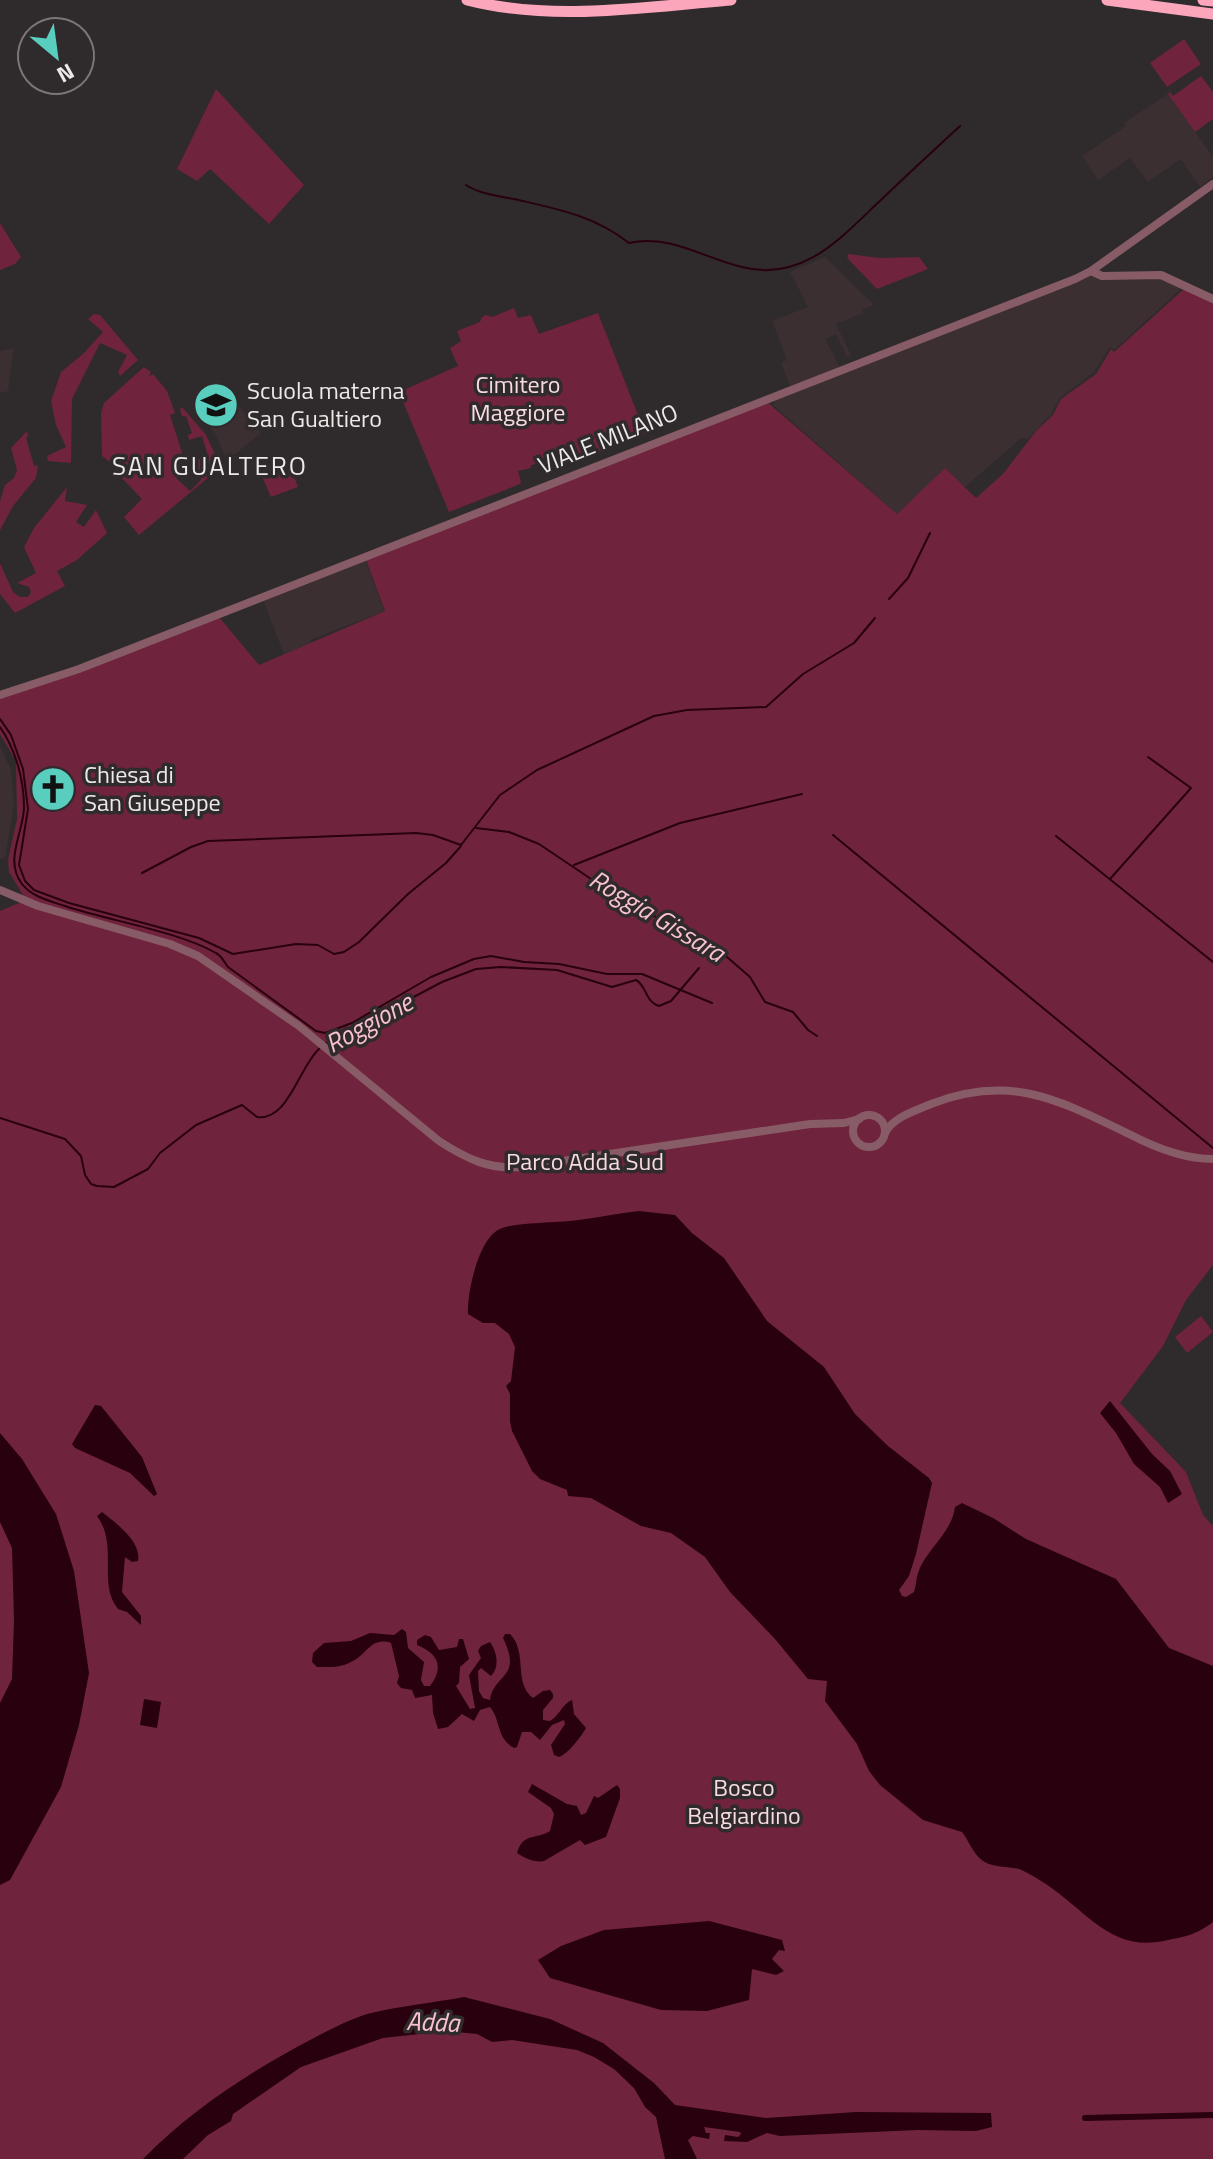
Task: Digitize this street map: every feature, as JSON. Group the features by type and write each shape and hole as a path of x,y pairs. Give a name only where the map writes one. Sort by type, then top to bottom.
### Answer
{"highway":[{"path":"467,0 521,10 555,12 731,0"},
{"path":"501,0 536,5 649,0"},
{"path":"1107,0 1213,14"},
{"path":"1163,0 1213,4"},
{"path":"1203,0 1213,4"}],"street":[{"name":"VIALE MILANO","path":"0,695 101,661 1091,271 1213,184"},
{"path":"1106,260 1117,276"},
{"path":"1091,271 1098,275 1169,276 1213,299"},
{"path":"0,890 71,916 191,952 322,1046 439,1141 472,1162 494,1167 523,1167 810,1124 836,1123 868,1115 890,1119 907,1115"},
{"path":"836,1123 848,1128 863,1145 873,1146 880,1143 893,1122 964,1093 997,1089 1022,1091 1062,1102 1175,1154 1213,1159"},
{"path":"876,1117 884,1125 885,1133"},
{"path":"854,1135 854,1126 859,1119"}],"shaded area":[{"path":"1168,94 1213,157 1213,177 1200,187 1181,159 1148,182 1130,158 1098,180 1082,156"},
{"path":"825,257 874,305 836,324 851,355 847,357 836,334 825,339 841,369 1091,272 1153,275 1185,285 1114,350 1110,347 1094,372 1060,398 1051,414 1028,439 1021,438 965,487 945,468 897,514 773,405 780,390 790,386 781,363 787,360 772,321 808,307 790,272"},
{"path":"14,348 8,391 0,393 0,351"},
{"path":"218,380 261,433 227,461 216,435 192,404"},
{"path":"365,560 384,611 310,640 310,643 284,654 263,600"},
{"path":"0,746 11,770 14,804 5,858 0,859"}],"green space":[{"path":"1184,39 1201,64 1167,87 1150,63"},
{"path":"1201,76 1213,92 1213,119 1195,132 1168,94 1170,92 1173,96"},
{"path":"216,89 304,185 269,224 210,169 197,181 177,169"},
{"path":"0,223 21,257 15,264 0,270"},
{"path":"849,254 879,258 919,257 928,269 877,289 849,260"},
{"name":"Parco Adda Sud","path":"1185,288 1213,302 1213,1265 1186,1300 1163,1346 1120,1403 1186,1472 1203,1515 1213,1526 1213,2159 0,2159 0,911 19,903 23,895 9,872 8,860 17,819 16,761 0,734 0,697 219,617 259,665 385,611 366,560 766,401 897,514 945,468 976,498 1003,474 1036,431 1053,415 1061,399 1096,374 1111,349 1114,352"},
{"name":"Cimitero Maggiore","path":"514,308 518,318 531,315 539,334 598,313 645,433 573,463 566,452 546,460 540,466 537,463 518,471 520,484 449,512 399,392 458,366 450,348 461,341 457,331 480,322 486,315 492,317"},
{"path":"94,314 100,315 138,360 120,376 118,372 127,355 100,343 72,399 71,463 48,461 47,456 66,447 56,425 51,401 61,372 103,332 88,319"},
{"path":"144,367 151,372 149,377 153,374 167,391 175,413 170,415 189,474 176,478 190,491 201,480 196,460 208,456 202,436 189,440 188,435 192,433 186,416 182,416 182,407 206,435 221,467 139,535 124,517 142,499 120,476 123,473 112,461 102,456 101,413 104,403"},
{"path":"27,431 34,466 38,465 36,478 13,506 0,530 0,501 5,485 14,478 17,470 11,448"},
{"path":"286,456 298,487 271,497 259,469 270,465 277,480 271,462"},
{"path":"67,487 65,501 87,505 76,522 84,527 96,510 107,533 77,560 57,571 65,586 15,613 0,594 0,563 13,592 20,597 28,597 31,592 29,587 17,583 36,573 24,547 34,528"},
{"path":"1201,1316 1213,1332 1187,1353 1175,1337"}],"water":[{"path":"639,1211 675,1215 724,1258 767,1321 824,1367 855,1414 888,1446 929,1478 932,1483 916,1554 909,1576 899,1590 902,1596 914,1592 922,1564 949,1525 955,1507 962,1503 1026,1539 1116,1579 1169,1648 1213,1666 1213,1922 1181,1937 1148,1943 1131,1941 1102,1928 1029,1874 983,1861 962,1832 923,1820 880,1785 869,1771 857,1744 825,1701 827,1681 808,1679 730,1592 705,1557 671,1533 641,1526 591,1498 568,1496 567,1490 540,1479 532,1471 510,1421 510,1394 506,1386 511,1381 515,1347 509,1334 495,1323 483,1323 468,1314 469,1294 479,1256 491,1236 504,1227"},
{"path":"1110,1401 1152,1454 1170,1471 1182,1494 1168,1503 1160,1487 1134,1464 1100,1413"},
{"path":"95,1405 101,1406 142,1457 157,1494 154,1496 130,1473 72,1444"},
{"path":"0,1433 22,1459 56,1514 74,1571 89,1673 79,1725 61,1787 10,1880 0,1885 0,1703 12,1679 14,1620 12,1548 0,1522"},
{"path":"102,1512 127,1534 136,1547 138,1561 132,1562 125,1557 122,1592 141,1616 141,1625 127,1612 118,1609 112,1599 107,1540 97,1516"},
{"path":"402,1629 406,1632 408,1648 424,1662 421,1680 424,1686 430,1686 435,1679 438,1666 434,1656 417,1645 417,1640 425,1635 431,1637 439,1650 457,1647 459,1639 463,1639 469,1659 460,1667 456,1686 470,1709 475,1708 469,1675 481,1658 478,1651 490,1642 496,1655 496,1668 491,1676 481,1668 478,1671 479,1691 483,1698 490,1700 509,1669 510,1661 503,1638 505,1634 510,1634 518,1649 527,1692 533,1698 543,1691 550,1690 553,1694 543,1710 543,1720 550,1721 572,1700 574,1714 586,1728 570,1749 559,1757 554,1755 551,1745 565,1724 564,1720 552,1725 540,1740 531,1732 522,1732 514,1748 501,1734 490,1707 480,1710 474,1721 462,1714 448,1727 438,1729 432,1695 415,1698 412,1690 401,1688 397,1683 399,1676 391,1643 374,1644 343,1665 317,1667 312,1662 313,1653 324,1643 351,1641 370,1633 394,1635"},
{"path":"144,1699 161,1702 157,1728 140,1725"},
{"path":"532,1784 567,1804 577,1806 581,1815 586,1813 594,1796 598,1798 617,1785 620,1798 606,1837 585,1845 580,1840 544,1861 530,1860 517,1853 526,1839 550,1831 554,1814 551,1808 528,1792"},
{"path":"709,1921 782,1940 785,1951 779,1950 772,1959 784,1971 776,1975 752,1969 749,2000 707,2011 661,2010 550,1978 538,1960 561,1946 604,1930"},
{"name":"Adda","path":"464,1997 550,2019 603,2043 654,2083 675,2105 766,2118 856,2112 991,2113 992,2127 976,2131 918,2130 780,2136 767,2133 747,2142 724,2141 725,2135 738,2137 740,2132 704,2127 706,2133 710,2133 709,2139 693,2136 688,2140 697,2159 665,2159 656,2117 645,2107 634,2088 614,2069 594,2057 577,2050 512,2040 492,2042 477,2034 446,2031 383,2038 301,2067 233,2114 231,2121 208,2135 183,2159 143,2159 181,2124 223,2093 289,2051 332,2029 367,2014"}],"waterway":[{"path":"466,185 483,193 574,214 602,226 629,243 672,244 742,267 764,270 784,268 803,262 837,241 960,126"},
{"path":"889,599 908,578 930,533"},
{"path":"142,873 208,841 416,833 433,835 461,845 500,795 537,770 654,716 687,710 766,707 803,674 854,643 875,618"},
{"path":"0,719 11,735 23,769 28,809 19,865 25,881 34,890 69,903 199,938 233,954 296,944 318,945 334,954 344,952 359,942 461,846"},
{"path":"0,727 15,755 22,787 23,818 14,856 17,875 26,888 53,902 200,945 216,953 228,967 316,1031 325,1033 352,1023 431,977 474,959 491,956 559,964 607,974 642,974 712,1003"},
{"path":"1110,879 1191,788 1148,757"},
{"path":"574,865 680,823 802,794"},
{"name":"Roggia Gissara","path":"476,828 509,832 539,844 597,883 682,932 712,944 750,977 765,1002 793,1012 817,1036"},
{"path":"833,835 1213,1148"},
{"path":"1056,836 1213,962"},
{"name":"Roggione","path":"325,1044 442,982 476,969 557,970 612,987 636,980 651,1001 659,1006 671,1001 699,968"},
{"name":"Roggione","path":"0,1118 65,1139 81,1156 85,1175 91,1184 114,1187 148,1169 160,1153 196,1125 242,1105 257,1117 268,1116 277,1110 320,1048"},
{"path":"1085,2118 1213,2115"}],"place":[{"name":"Scuola materna San Gualtiero","path":"216,405"},
{"name":"Chiesa di San Giuseppe","path":"53,789"}],"district":[{"name":"SAN GUALTERO","path":"210,466"}],"park label":[{"name":"Bosco Belgiardino","path":"744,1802"}]}
